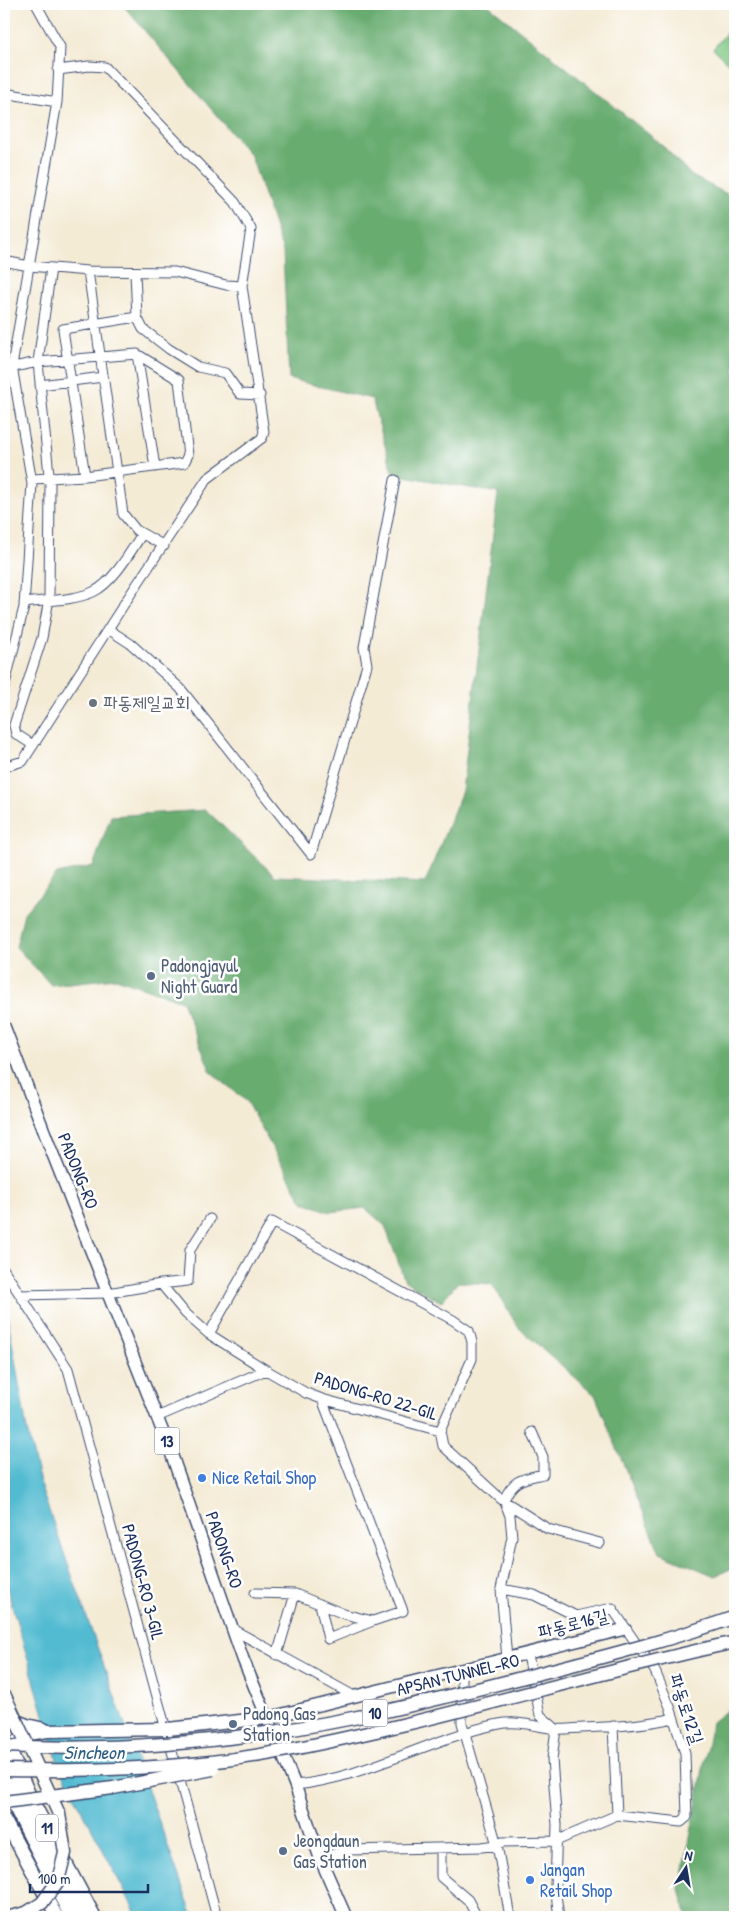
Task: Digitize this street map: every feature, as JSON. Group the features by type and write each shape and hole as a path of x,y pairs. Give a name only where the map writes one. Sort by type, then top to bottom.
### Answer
{"highway":[{"name":"APSAN TUNNEL-RO","path":"4,1746 75,1748 157,1744 316,1724 430,1701 506,1682 648,1644 735,1617"},
{"name":"APSAN TUNNEL-RO","path":"4,1770 170,1766 270,1753 392,1728 615,1670 735,1642"},
{"path":"4,1694 59,1814 65,1853 58,1881 42,1903 26,1913 10,1917 4,1916"},
{"path":"4,1716 43,1731"},
{"path":"4,1736 43,1731 166,1729 267,1718"},
{"path":"9,1762 17,1741 43,1731"},
{"name":"11","path":"4,1736 9,1762 82,1917"},
{"path":"4,1802 156,1781 229,1766 270,1753"},
{"name":"11","path":"9,1762 31,1798 95,1917"},
{"name":"11","path":"4,1786 71,1917"},
{"name":"11","path":"4,1819 57,1917"}],"main road":[{"name":"PADONG-RO","path":"4,1026 170,1450 243,1659 295,1785 320,1858 346,1917"},
{"name":"파동로16길","path":"506,1659 625,1629"},
{"path":"267,1718 462,1669"}],"street":[{"path":"4,688 24,602 32,479 8,369 29,266 57,102 60,47 36,4"},
{"path":"4,767 23,761 207,479 262,438 264,432 260,395 242,286 251,228 235,202 105,67 89,66 58,70"},
{"path":"4,93 57,102"},
{"path":"4,261 29,266 88,271 175,272 226,285 242,286"},
{"path":"33,745 16,734 14,725 42,638 49,599 51,556 50,479 38,362 51,268"},
{"path":"88,271 123,514 136,530 164,546"},
{"path":"135,272 137,317 143,329 176,354 198,367 225,373 240,394 260,395"},
{"path":"85,476 63,329 137,317"},
{"path":"8,369 38,362 137,354 179,380 188,454 187,460 184,463 117,473 32,479"},
{"path":"137,354 155,467"},
{"path":"40,385 103,377"},
{"path":"108,629 131,644 180,688 311,854 367,665 364,647 395,480"},
{"path":"24,602 71,598 94,592 120,569 142,534"},
{"path":"20,1295 108,1293 188,1281 190,1250 210,1219"},
{"path":"210,1334 272,1222 453,1320 469,1331 472,1342 472,1359 440,1430"},
{"name":"PADONG-RO 3-GIL","path":"4,1270 68,1369 217,1917"},
{"name":"PADONG-RO 22-GIL","path":"162,1284 185,1313 210,1334 266,1370 306,1393 322,1399 440,1430 443,1446 504,1500 548,1529 600,1543"},
{"path":"157,1417 266,1370"},
{"path":"320,1604 328,1639 403,1611 322,1399"},
{"path":"506,1659 501,1589 512,1537 510,1516 504,1500 509,1487 522,1480 544,1474 543,1457 532,1432"},
{"name":"파동로12길","path":"501,1589 534,1595 576,1616 612,1608 655,1671 685,1753 686,1816 682,1822 617,1814"},
{"path":"255,1593 294,1594 344,1614 373,1621"},
{"path":"277,1655 294,1594"},
{"path":"234,1630 355,1697"},
{"path":"510,1917 497,1845 462,1723 462,1669 528,1655 540,1715 556,1729"},
{"path":"295,1785 312,1783 362,1771 464,1733 501,1724 534,1724 556,1729 613,1726 673,1718"},
{"path":"320,1858 348,1850 441,1848 497,1845 502,1842 556,1841 617,1814 613,1726"},
{"path":"556,1729 552,1759 556,1887 559,1917"},
{"path":"441,1848 442,1877 468,1900 477,1917"}],"green space":[{"path":"122,4 487,4 661,144 692,176 735,198 735,1567 715,1576 660,1553 595,1395 518,1327 492,1284 458,1282 441,1302 405,1281 385,1226 365,1208 330,1212 303,1202 246,1101 211,1072 182,1001 116,978 51,985 16,947 24,913 57,874 93,866 111,816 206,810 275,876 425,883 462,791 498,493 393,474 372,399 289,379 283,252 251,156"},
{"path":"735,22 735,70 713,49"},
{"path":"735,1704 735,1917 687,1917 680,1889 712,1722"}],"water":[{"name":"Sincheon","path":"4,1312 8,1319 27,1430 42,1491 193,1917 138,1917 59,1766 4,1578"}],"place":[{"name":"파동제일교회","path":"93,703"},
{"name":"Padongjayul Night Guard","path":"151,976"},
{"name":"Nice Retail Shop","path":"202,1478"},
{"name":"Padong Gas Station","path":"233,1724"},
{"name":"Jeongdaun Gas Station","path":"283,1851"},
{"name":"Jangan Retail Shop","path":"530,1880"}]}
